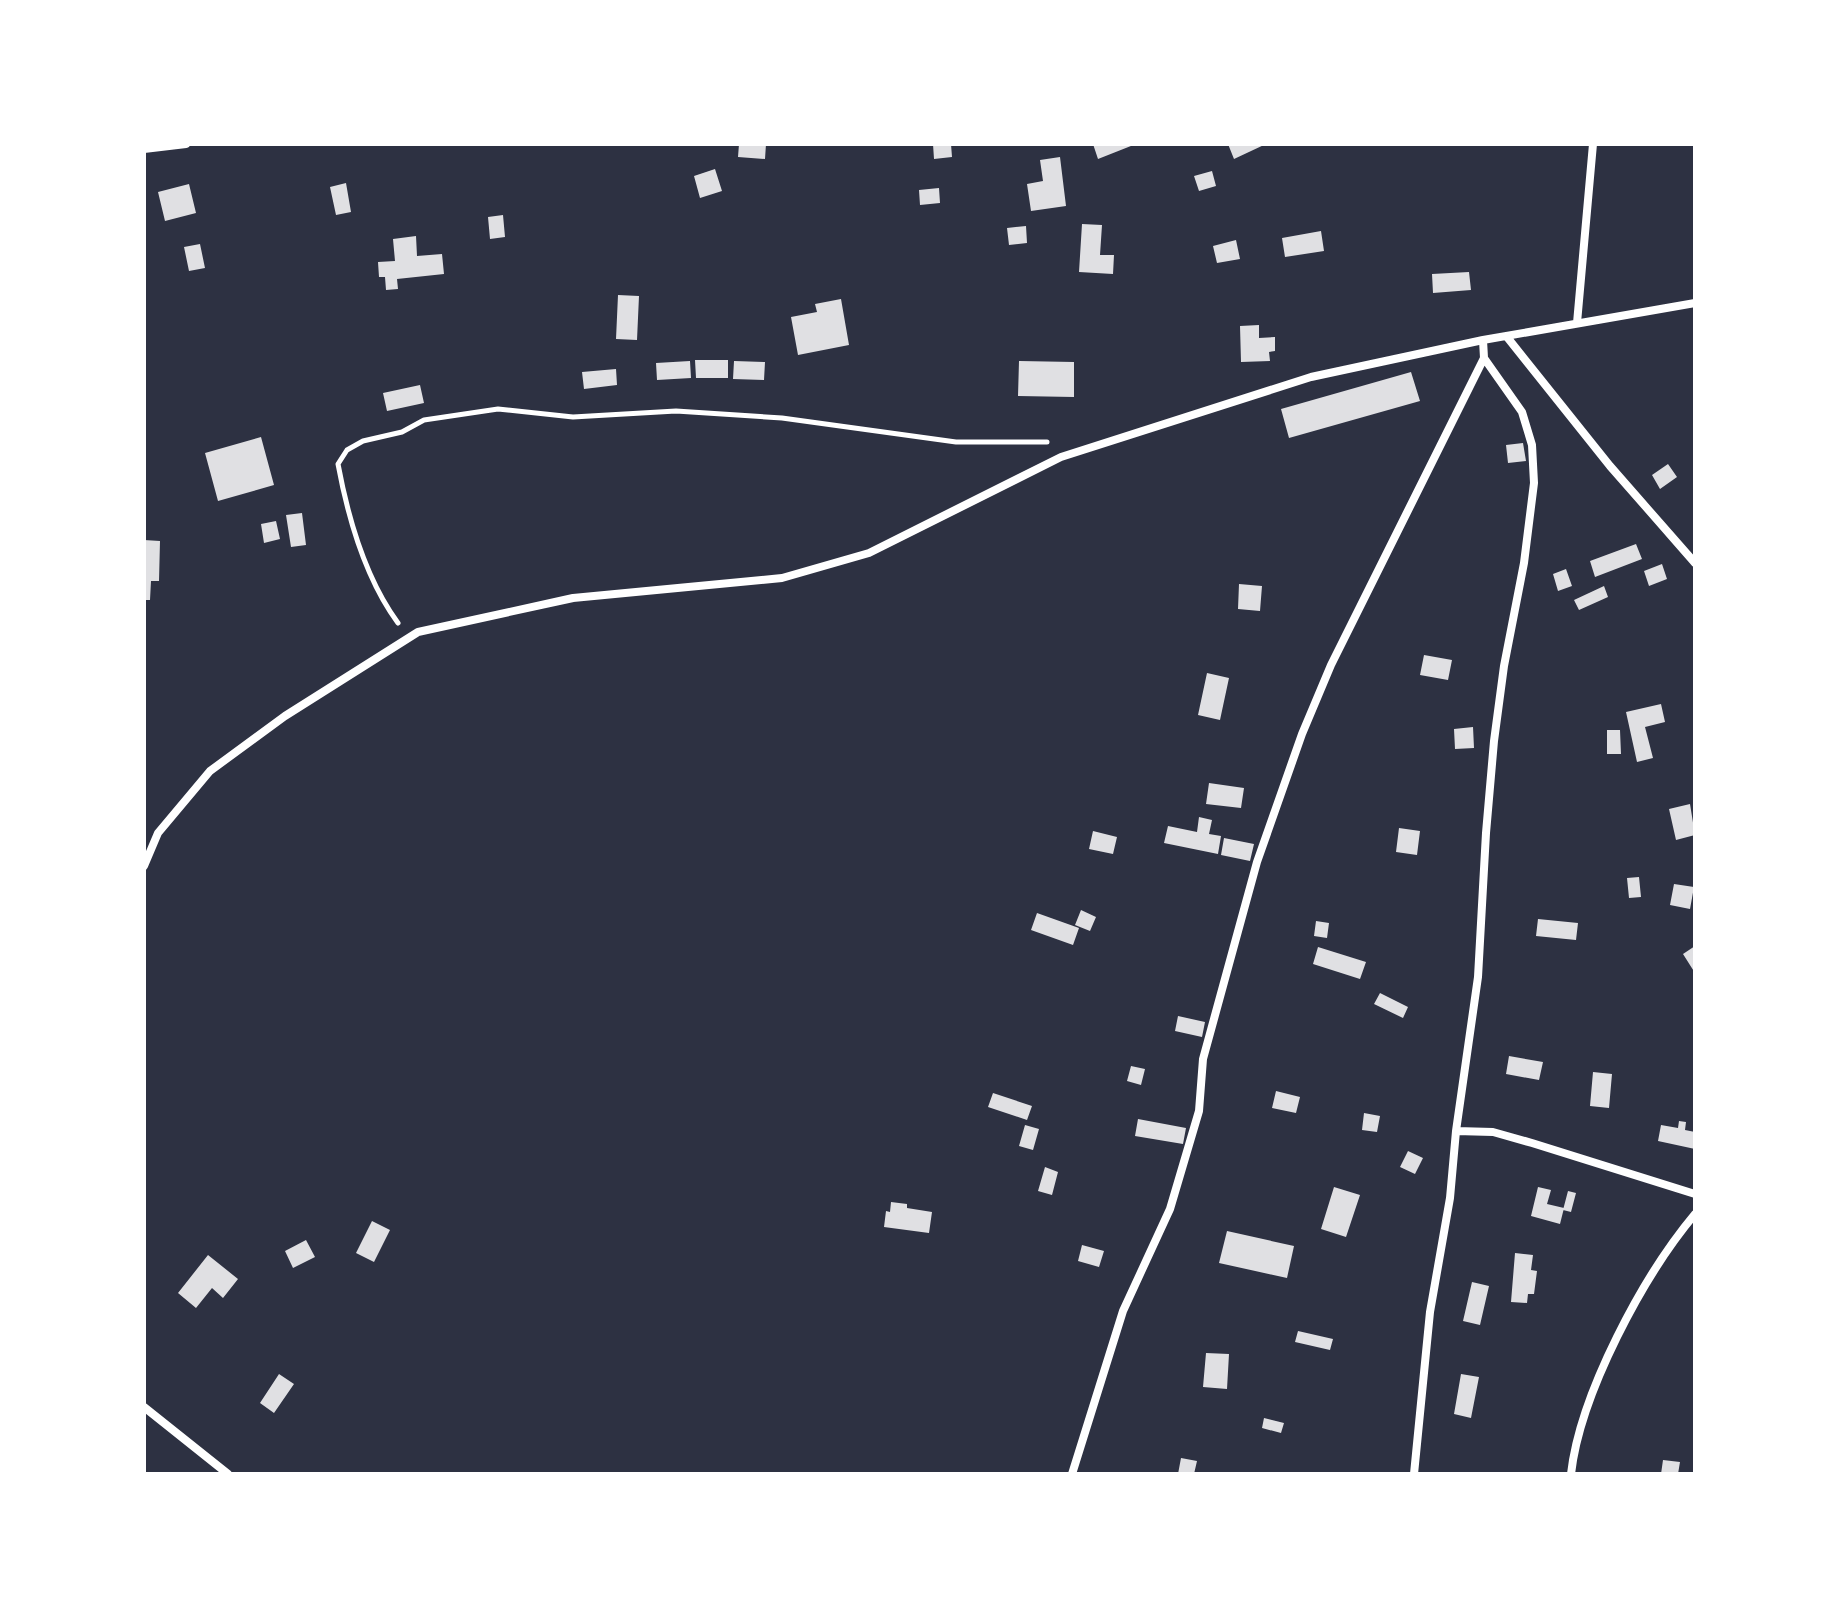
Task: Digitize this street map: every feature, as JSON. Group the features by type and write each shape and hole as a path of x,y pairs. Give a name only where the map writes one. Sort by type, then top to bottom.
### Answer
{"street":[{"path":"144,149 186,144"},
{"path":"1577,323 1593,144"},
{"path":"144,866 158,833 210,771 285,716 418,632 573,598 782,578 869,553 1061,457 1311,377 1483,340 1695,303"},
{"path":"1507,337 1610,466 1695,563"},
{"path":"1072,1474 1123,1311 1170,1209 1199,1111 1203,1059 1257,862 1296,748 1331,665 1484,358 1483,340"},
{"path":"1414,1474 1430,1312 1450,1198 1456,1131 1478,977 1494,741 1534,483 1532,445 1522,412 1484,358"},
{"path":"1456,1131 1493,1132 1695,1194"},
{"path":"1571,1474 1572,1459 1593,1391 1652,1272 1695,1214"},
{"path":"144,1407 228,1474"}],"path":[{"path":"409,638 383,603 367,567 343,494 338,464 347,450 363,441 402,432 424,420 498,409 573,417 676,411 782,418 956,442 1007,444 1060,441"}],"building":[{"path":"739,144 766,144 765,159 738,157"},
{"path":"933,144 951,144 952,157 934,159"},
{"path":"1093,144 1136,144 1098,159"},
{"path":"1228,144 1266,144 1234,159"},
{"path":"1060,157 1066,206 1031,211 1027,184 1043,181 1040,160"},
{"path":"715,169 722,191 700,198 694,176"},
{"path":"1212,171 1216,186 1199,191 1194,176"},
{"path":"346,183 351,212 336,215 330,187"},
{"path":"189,184 196,213 165,221 158,192"},
{"path":"939,188 940,203 920,205 919,190"},
{"path":"503,215 505,237 490,239 488,217"},
{"path":"1082,224 1102,225 1100,255 1114,255 1113,274 1079,272"},
{"path":"1026,226 1027,243 1009,245 1007,228"},
{"path":"1321,231 1324,251 1285,257 1282,238"},
{"path":"416,236 417,256 442,254 444,274 397,279 398,289 386,290 385,277 379,277 378,262 395,261 393,239"},
{"path":"1236,240 1240,259 1217,263 1213,246"},
{"path":"200,244 205,268 189,271 184,247"},
{"path":"1469,272 1471,290 1433,293 1432,274"},
{"path":"618,295 639,296 637,340 616,339"},
{"path":"841,299 849,345 798,355 791,317 817,312 815,304"},
{"path":"1259,325 1259,338 1275,337 1275,351 1269,352 1270,361 1241,362 1240,326"},
{"path":"695,360 728,360 728,378 696,378"},
{"path":"690,361 691,378 657,380 656,363"},
{"path":"734,361 765,362 764,380 733,379"},
{"path":"1019,361 1074,362 1074,397 1018,396"},
{"path":"616,369 617,385 584,389 582,372"},
{"path":"1411,372 1420,401 1289,438 1281,409"},
{"path":"420,385 424,403 387,411 383,393"},
{"path":"261,437 274,485 218,501 205,453"},
{"path":"1523,443 1526,461 1508,463 1506,445"},
{"path":"1668,464 1677,477 1660,489 1652,475"},
{"path":"302,513 306,545 291,547 286,515"},
{"path":"276,521 280,539 264,543 261,524"},
{"path":"144,540 160,541 159,581 151,581 150,600 144,600"},
{"path":"1636,544 1642,559 1595,577 1590,561"},
{"path":"1662,564 1667,579 1649,586 1644,571"},
{"path":"1566,569 1572,586 1558,591 1553,574"},
{"path":"1239,584 1262,586 1260,611 1238,609"},
{"path":"1604,586 1608,597 1579,610 1574,600"},
{"path":"1424,655 1452,660 1448,680 1420,675"},
{"path":"1207,673 1229,678 1220,720 1198,715"},
{"path":"1661,704 1665,722 1645,727 1653,758 1637,762 1626,712"},
{"path":"1473,727 1474,748 1455,749 1454,729"},
{"path":"1607,730 1620,730 1621,754 1607,754"},
{"path":"1209,783 1244,788 1241,808 1206,804"},
{"path":"1690,804 1695,835 1676,840 1669,809"},
{"path":"1199,817 1212,820 1209,834 1221,836 1218,854 1164,843 1168,826 1197,832"},
{"path":"1399,828 1420,831 1417,855 1396,852"},
{"path":"1093,831 1117,837 1113,854 1089,849"},
{"path":"1224,838 1254,844 1250,861 1221,855"},
{"path":"1639,877 1641,897 1629,898 1627,878"},
{"path":"1674,884 1694,887 1690,909 1670,905"},
{"path":"1081,910 1096,917 1090,931 1075,925"},
{"path":"1037,913 1079,928 1073,945 1031,930"},
{"path":"1538,919 1578,923 1576,940 1536,936"},
{"path":"1316,921 1329,923 1327,938 1314,936"},
{"path":"1695,946 1695,973 1683,954"},
{"path":"1318,947 1366,962 1360,979 1313,964"},
{"path":"1380,993 1408,1007 1403,1018 1374,1004"},
{"path":"1178,1016 1205,1022 1202,1037 1175,1031"},
{"path":"1509,1056 1543,1062 1539,1080 1506,1074"},
{"path":"1131,1066 1145,1069 1141,1085 1127,1081"},
{"path":"1593,1072 1612,1074 1609,1108 1590,1106"},
{"path":"1276,1091 1300,1097 1296,1113 1272,1108"},
{"path":"993,1093 1032,1106 1027,1120 988,1107"},
{"path":"1364,1113 1380,1116 1377,1132 1362,1130"},
{"path":"1138,1119 1186,1128 1183,1144 1135,1136"},
{"path":"1679,1121 1686,1122 1685,1130 1695,1132 1695,1149 1658,1141 1661,1125 1678,1128"},
{"path":"1025,1125 1039,1129 1033,1150 1019,1146"},
{"path":"1408,1151 1423,1158 1415,1174 1400,1167"},
{"path":"1045,1167 1058,1172 1052,1195 1038,1191"},
{"path":"1334,1187 1360,1195 1346,1237 1321,1229"},
{"path":"1538,1187 1551,1190 1547,1204 1564,1208 1560,1224 1531,1216"},
{"path":"1568,1191 1576,1193 1571,1212 1563,1210"},
{"path":"891,1202 932,1212 929,1233 884,1227"},
{"path":"372,1221 390,1230 374,1262 356,1253"},
{"path":"1227,1231 1294,1246 1287,1278 1219,1263"},
{"path":"306,1240 315,1257 293,1268 285,1251"},
{"path":"1082,1245 1104,1251 1099,1267 1078,1261"},
{"path":"1515,1253 1533,1255 1531,1270 1537,1271 1534,1294 1528,1294 1527,1303 1511,1302"},
{"path":"208,1255 238,1279 223,1298 212,1288 196,1308 178,1293"},
{"path":"1472,1282 1489,1286 1480,1325 1463,1321"},
{"path":"1298,1331 1333,1339 1330,1350 1295,1342"},
{"path":"1206,1353 1229,1354 1227,1389 1203,1387"},
{"path":"279,1374 294,1384 274,1413 260,1403"},
{"path":"1461,1374 1479,1377 1471,1418 1454,1414"},
{"path":"1264,1418 1284,1423 1281,1433 1262,1428"},
{"path":"1181,1458 1197,1461 1194,1474 1178,1474"},
{"path":"1663,1460 1680,1462 1678,1474 1661,1474"}]}
